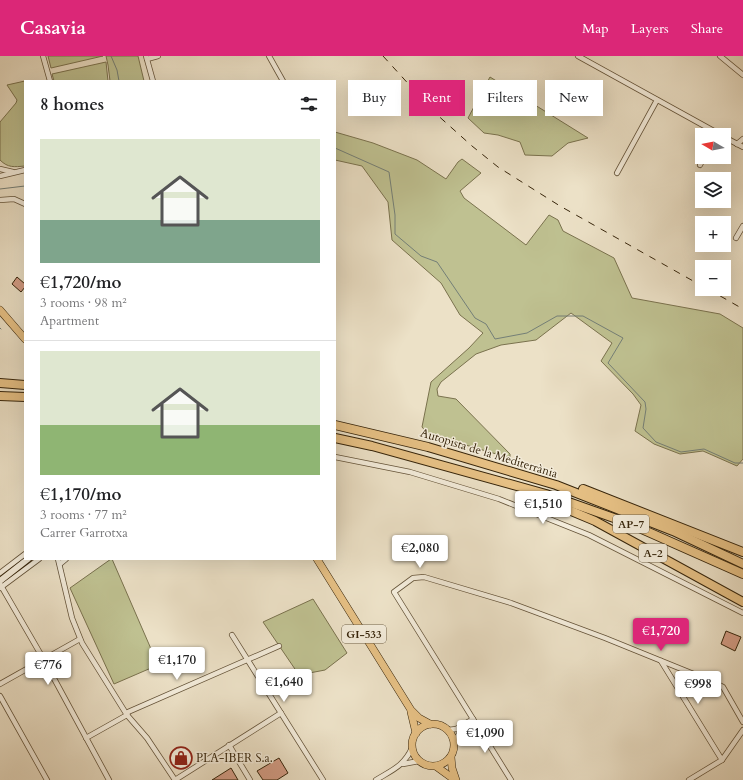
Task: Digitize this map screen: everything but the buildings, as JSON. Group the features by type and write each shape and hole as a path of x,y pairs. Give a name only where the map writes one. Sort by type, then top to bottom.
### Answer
{"highway":[{"path":"0,383 24,384"},
{"path":"0,396 24,397"},
{"name":"Autopista de la Mediterrània","path":"336,425 428,447 556,485 673,531 743,564"},
{"name":"Autopista de la Mediterrània","path":"336,438 372,446 546,494 628,523 743,574"},
{"path":"556,485 567,484 743,552"},
{"name":"A-2","path":"515,486 532,495 562,506 595,521 743,602"}],"main road":[{"path":"0,310 24,337"},
{"name":"GI-533","path":"318,560 411,710 419,718 430,724 438,724 448,730"},
{"name":"GI-533","path":"411,710 416,733 413,737 412,748"},
{"path":"416,733 430,724"},
{"path":"448,730 454,742 452,768 455,780"},
{"path":"412,748 418,761 427,766 437,767 452,757"},
{"path":"437,767 455,780"}],"street":[{"path":"43,56 50,80"},
{"path":"153,80 146,58 158,56"},
{"path":"269,56 282,80"},
{"path":"580,56 707,128"},
{"path":"720,56 743,75"},
{"path":"617,173 657,100"},
{"path":"737,144 743,139"},
{"path":"731,141 743,147"},
{"path":"0,169 13,172"},
{"path":"0,176 24,170"},
{"path":"0,200 14,199 24,204"},
{"path":"736,238 743,226"},
{"path":"336,457 410,472 499,499 589,535 743,613"},
{"path":"0,573 24,555"},
{"path":"0,585 27,560"},
{"path":"0,585 38,560"},
{"path":"59,561 72,618 80,639 126,715 147,738 175,780 281,713"},
{"path":"512,780 394,592 413,578 424,577 511,603 660,660 723,687 743,722"},
{"path":"0,585 44,660 108,780"},
{"path":"232,635 323,780"},
{"path":"0,684 80,639"},
{"path":"86,738 126,715 128,712 279,646"},
{"path":"660,660 722,760"},
{"path":"0,696 47,780"},
{"path":"454,742 464,726 473,719"},
{"path":"448,730 464,726"},
{"path":"689,780 722,760 743,730"},
{"path":"229,745 250,780"},
{"path":"376,780 402,764 407,759 412,748"},
{"path":"402,764 418,761"}],"green space":[{"path":"48,56 103,56 51,68"},
{"path":"106,56 138,56 144,80 110,80"},
{"path":"106,62 108,80 54,80 52,74"},
{"path":"24,81 24,166 11,166 0,160 0,122 17,100 7,85"},
{"path":"537,106 545,111 545,116 553,116 588,138 568,143 552,156 525,155 520,142 498,135 484,133 468,118 473,109 473,116 537,116"},
{"path":"336,132 373,143 417,160 446,179 458,162 462,159 481,173 460,191 464,198 526,245 549,215 558,220 563,231 614,258 632,298 720,314 743,328 743,459 737,466 703,451 680,454 654,444 635,431 641,405 633,394 601,361 612,343 571,313 536,340 501,345 476,354 441,382 437,389 438,396 456,399 510,454 510,458 428,434 422,427 431,382 469,348 483,333 460,315 441,283 392,240 388,202 362,166 336,160"},
{"path":"110,560 112,560 158,665 114,684 70,588"},
{"path":"313,599 347,653 325,670 299,675 263,622"}],"waterway":[{"path":"111,56 117,70 119,80"},
{"path":"336,148 389,172 395,215 395,234 421,256 437,262 475,318 486,324 495,339 527,333 557,316 583,316 623,338 608,363 645,402 646,409 643,428 656,442 681,452 704,449 735,463 743,463"},
{"path":"0,189 24,186"}],"railway":[{"path":"383,56 434,112 498,167 560,206 695,282"},
{"path":"720,296 743,309"}],"place":[{"name":"PLA-IBER S.a.","path":"181,758"}]}
